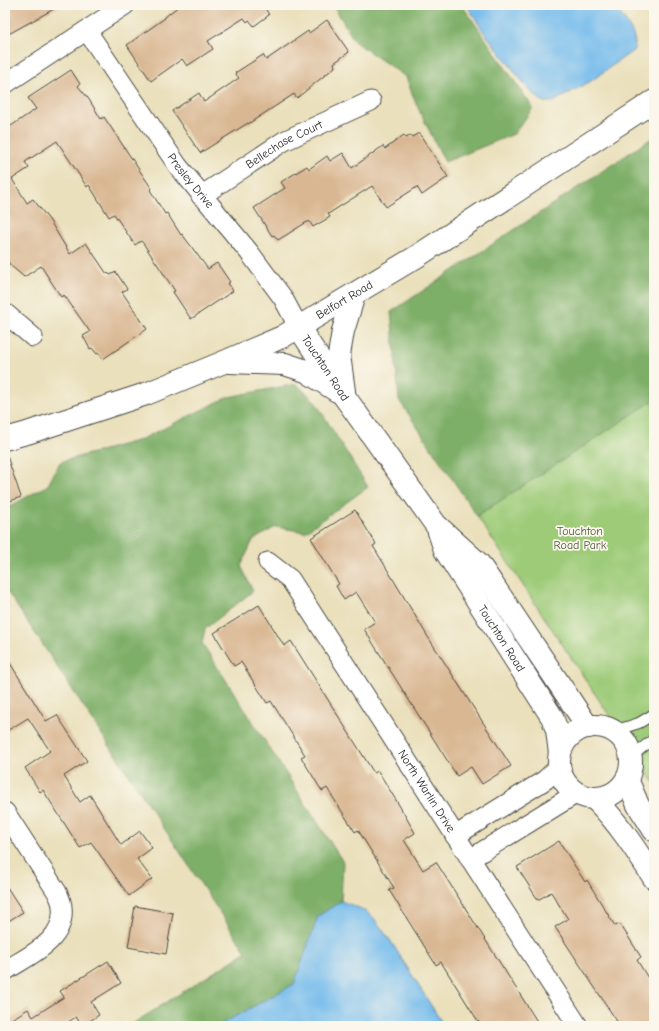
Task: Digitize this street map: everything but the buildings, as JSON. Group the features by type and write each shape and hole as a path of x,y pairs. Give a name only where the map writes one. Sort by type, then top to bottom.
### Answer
{"street":[{"path":"5,84 125,5"},
{"name":"Presley Drive","path":"86,31 178,166 249,252 282,298 299,328"},
{"name":"Bellechase Court","path":"202,196 284,141 371,101"},
{"name":"Belfort Road","path":"5,439 146,394 224,362 299,328 416,257 654,102"},
{"path":"344,396 340,355 343,331 354,295"},
{"path":"5,313 34,337"},
{"name":"Touchton Road","path":"299,328 344,396 436,525 479,564 588,727"},
{"path":"224,362 285,364 306,371 344,396"},
{"name":"Touchton Road","path":"436,525 445,550 552,717 557,730 560,760 565,781 570,788 586,795 609,813 623,831 654,878"},
{"name":"North Warlin Drive","path":"268,562 290,579 578,1026"},
{"path":"455,836 545,780 560,760 564,744 570,736 579,730 588,727 602,727 614,731 624,740 630,752 631,766 627,778 619,789 608,796 586,795 525,825 470,859"},
{"path":"627,778 638,805 654,830"},
{"path":"510,802 525,825"},
{"path":"5,812 57,892 62,906 62,918 58,931 48,943 5,971"}],"lane":[{"path":"614,731 639,723 654,714"},
{"path":"630,757 654,739"}],"green space":[{"path":"340,5 462,5 533,108 514,134 445,162 416,104 406,77 355,42 335,8"},
{"path":"652,138 654,141 654,400 477,516 399,400 391,312"},
{"path":"296,384 314,400 368,487 305,532 276,527 253,540 241,566 253,591 205,629 202,643 343,862 341,901 318,916 294,984 218,1026 129,1026 246,952 5,588 5,509 48,485 60,462 140,440 228,397"},
{"name":"Touchton Road Park","path":"654,400 654,783 477,516"}],"water":[{"path":"467,5 614,5 632,32 635,44 634,50 591,81 553,102 543,102 530,91 483,31"},
{"path":"341,901 362,909 373,917 390,940 444,1026 218,1026 294,984 318,916"}]}
